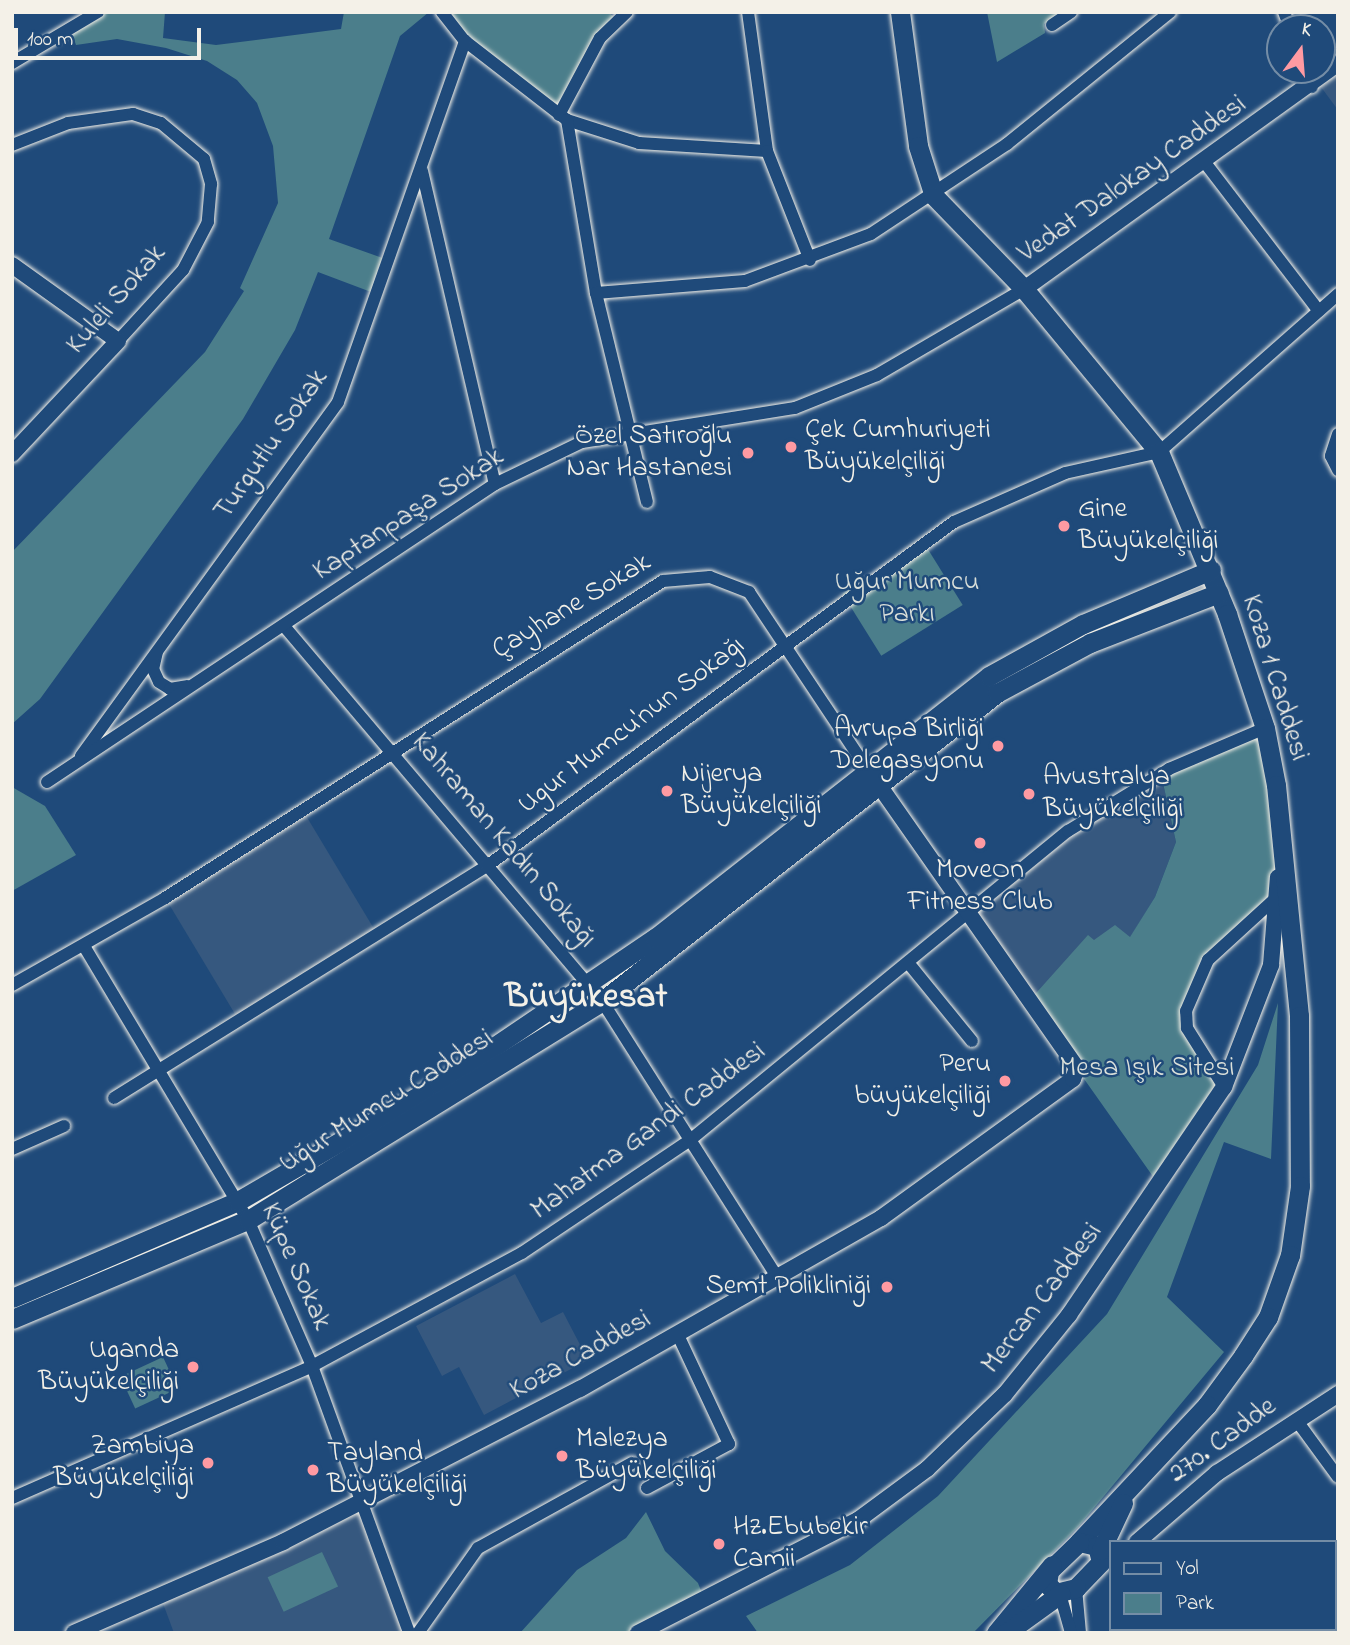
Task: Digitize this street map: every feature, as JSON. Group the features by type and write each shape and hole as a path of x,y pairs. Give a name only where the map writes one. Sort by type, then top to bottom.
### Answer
{"main road":[{"name":"Koza 1 Caddesi","path":"900,12 918,146 934,196 1024,289 1158,452 1211,570 1265,728 1299,1016 1300,1186 1290,1255 1268,1317 1247,1351 1129,1489"},
{"name":"Uğur Mumcu Caddesi","path":"12,1298 238,1201 595,994 867,769 1013,660 1211,570"},
{"name":"Uğur Mumcu Caddesi","path":"12,1319 248,1220 595,994 1022,677 1219,593"},
{"name":"Çayhane Sokak","path":"867,769 879,785"},
{"path":"996,1633 1053,1564 1079,1542 1129,1489"},
{"path":"1110,1540 1129,1489"},
{"path":"1006,1633 1068,1591 1106,1552 1079,1542"},
{"path":"1053,1564 1047,1584 1068,1591"}],"street":[{"path":"12,63 98,12"},
{"path":"442,12 465,41 563,117 639,143 767,151"},
{"path":"748,12 767,151 810,260"},
{"path":"1052,25 1071,12"},
{"path":"596,293 744,281 810,260 934,196 1170,12"},
{"path":"622,17 584,64 563,117 596,293 633,430 647,502"},
{"name":"Turgutlu Sokak","path":"77,762 166,634 338,402 422,171 465,41"},
{"name":"Vedat Dalokay Caddesi","path":"1024,289 1203,160 1312,87 1338,63"},
{"name":"Kuleli Sokak","path":"12,145 68,123 133,114 161,123 204,159 211,184 208,222 183,270 118,341 15,445"},
{"path":"1203,160 1319,311"},
{"path":"422,171 495,484"},
{"path":"12,265 118,341"},
{"name":"Kaptanpaşa Sokak","path":"47,782 495,484 582,443 633,430 795,408 877,375 1024,289"},
{"path":"1158,452 1338,294"},
{"path":"1338,434 1331,456 1338,470"},
{"name":"Ugur Mumcu'nun Sokağı","path":"114,1098 488,866 787,641 954,522 1065,473 1158,452"},
{"name":"Çayhane Sokak","path":"12,985 84,946 663,581 685,575 731,583 749,592 787,641 867,769"},
{"name":"Kahraman Kadın Sokağı","path":"284,626 595,994 779,1278"},
{"path":"166,634 153,669 159,682 170,689 200,680"},
{"name":"Mahatma Gandi Caddesi","path":"12,1498 312,1366 508,1262 690,1140 910,965 1053,842 1117,799 1265,728"},
{"name":"Çayhane Sokak","path":"879,785 966,918 1077,1068"},
{"name":"Mercan Caddesi","path":"638,1633 824,1541 900,1492 958,1442 1069,1315 1224,1087 1271,965 1278,896 1278,836"},
{"path":"1224,1087 1187,1028 1186,1011 1208,960 1278,896"},
{"name":"Küpe Sokak","path":"84,946 161,1070 248,1220 312,1366 363,1499 409,1633"},
{"path":"910,965 972,1041"},
{"name":"Koza Caddesi","path":"74,1633 186,1587 363,1499 779,1278 881,1218 1073,1079 1077,1068"},
{"path":"12,1149 64,1126"},
{"path":"647,1488 729,1444 677,1334"},
{"name":"270. Cadde","path":"1137,1540 1217,1473 1338,1394"},
{"path":"1297,1421 1338,1477"},
{"path":"418,1633 478,1548 632,1463"},
{"path":"1068,1591 1071,1633"},
{"path":"1068,1591 1080,1633"}],"shaded area":[{"path":"1338,63 1338,110 1319,84 1336,84"},
{"path":"1161,774 1176,842 1155,897 1130,938 1029,1001 966,918 1053,842"},
{"path":"302,809 378,935 238,1019 162,893"},
{"path":"515,1274 541,1323 563,1312 588,1360 484,1415 459,1367 442,1376 416,1326"},
{"path":"363,1499 409,1633 174,1633 161,1598"}],"green space":[{"path":"98,12 165,12 163,38 216,45 341,29 344,12 429,12 400,36 329,239 391,261 379,295 318,272 295,330 243,419 40,699 12,724 12,552 205,352 244,291 240,288 278,203 273,146 257,103 237,80 207,61 166,48 117,39 76,45 71,30"},
{"path":"442,12 609,12 617,21 559,115 465,41"},
{"path":"987,12 1063,12 1044,24 1045,33 997,62"},
{"name":"Uğur Mumcu Parkı","path":"924,543 963,605 881,656 843,594"},
{"name":"Mesa Işık Sitesi","path":"1265,728 1278,896 1208,960 1185,1019 1224,1087 1159,1185 1029,1001 1088,935 1094,940 1115,925 1130,937 1155,897 1176,842 1161,774"},
{"path":"12,787 45,806 76,855 12,891"},
{"path":"1278,1003 1271,1159 1224,1142 1167,1297 1224,1352 1079,1526 973,1633 758,1633 746,1616 850,1565 938,1496 1107,1314 1258,1065"},
{"path":"163,1357 178,1389 135,1409 120,1377"},
{"path":"646,1512 665,1551 698,1583 703,1596 638,1633 520,1633 577,1570 626,1538"},
{"path":"322,1552 338,1586 284,1612 268,1577"}],"place":[{"name":"Çek Cumhuriyeti Büyükelçiliği","path":"791,447"},
{"name":"Özel Satıroğlu Nar Hastanesi","path":"748,453"},
{"name":"Gine Büyükelçiliği","path":"1064,526"},
{"name":"Avrupa Birliği Delegasyonu","path":"998,746"},
{"name":"Nijerya Büyükelçiliği","path":"667,791"},
{"name":"Avustralya Büyükelçiliği","path":"1029,794"},
{"name":"MoveOn Fitness Club","path":"980,843"},
{"name":"Peru büyükelçiliği","path":"1005,1081"},
{"name":"Semt Polikliniği","path":"887,1287"},
{"name":"Uganda Büyükelçiliği","path":"193,1367"},
{"name":"Malezya Büyükelçiliği","path":"562,1456"},
{"name":"Zambiya Büyükelçiliği","path":"208,1463"},
{"name":"Tayland Büyükelçiliği","path":"313,1470"},
{"name":"Hz.Ebubekir Camii","path":"719,1544"}],"district":[{"name":"Büyükesat","path":"586,998"}]}
